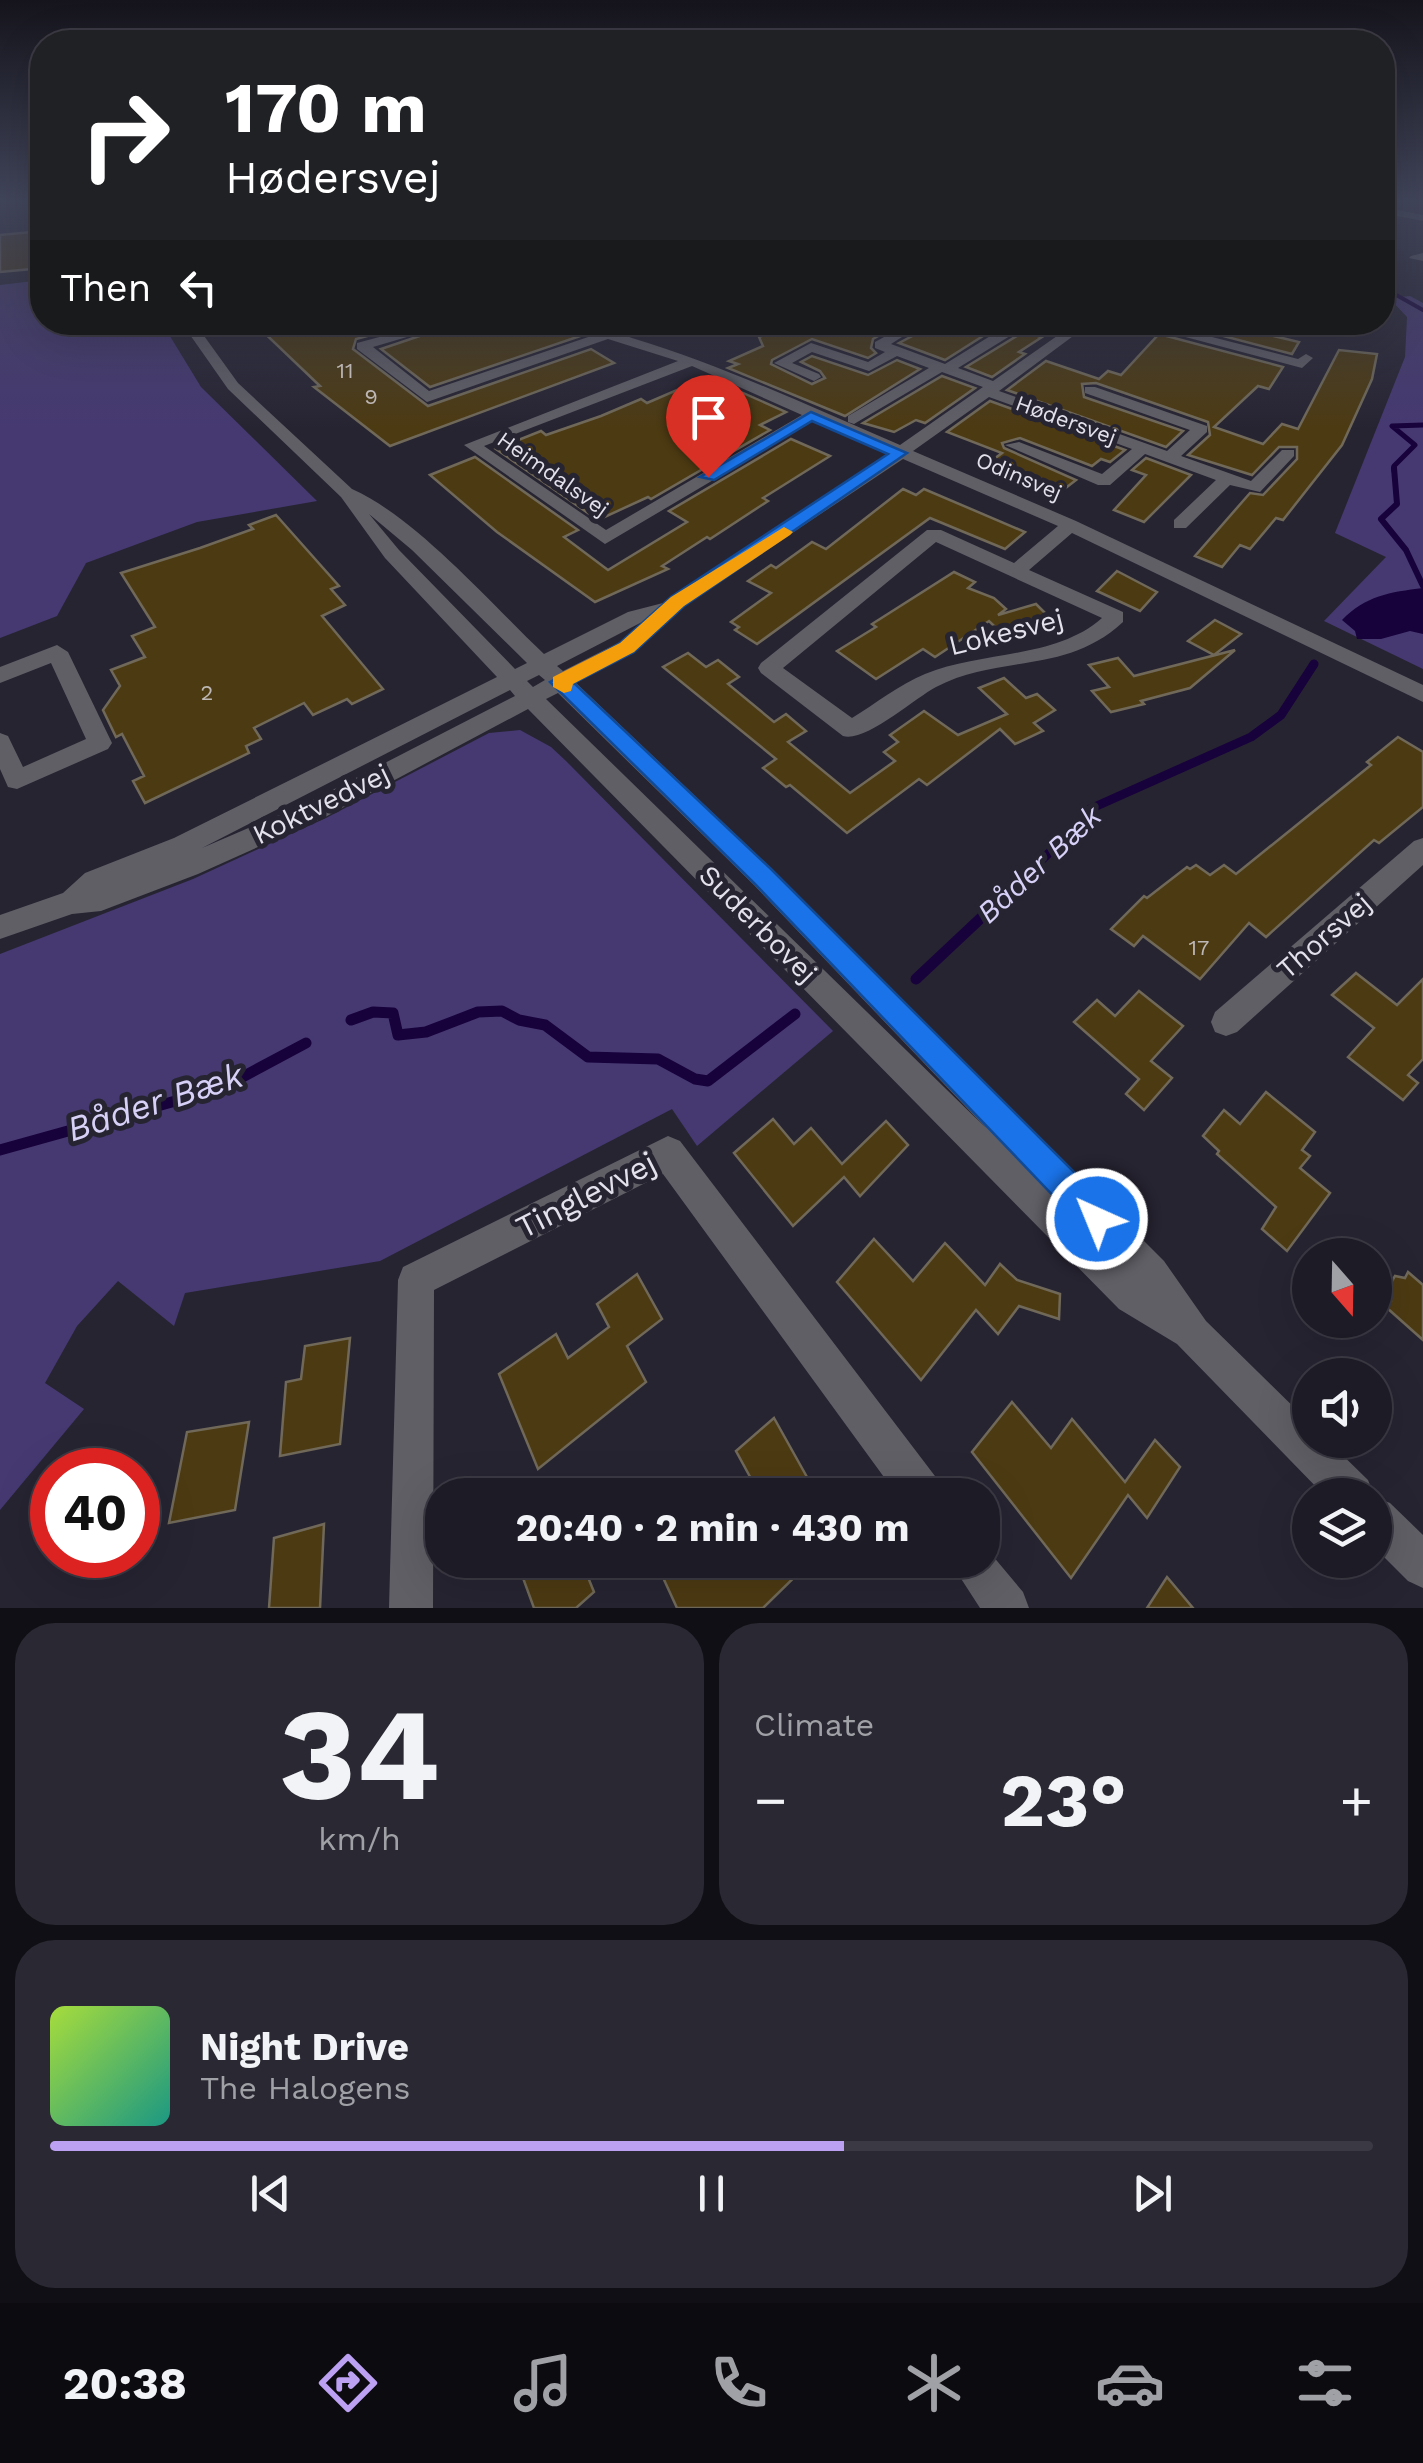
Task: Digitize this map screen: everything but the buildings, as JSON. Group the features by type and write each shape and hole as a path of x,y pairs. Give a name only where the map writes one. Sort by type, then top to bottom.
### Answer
{"street":[{"name":"Suderbovej","path":"196,335 233,386 346,493 366,502 419,546 763,877 1151,1274 1193,1334 1336,1478"},
{"path":"403,335 362,346 427,397 608,335"},
{"name":"Odinsvej","path":"608,335 692,361 811,416 1070,525 1423,694"},
{"path":"896,351 880,345 897,335"},
{"path":"854,419 1001,335"},
{"name":"Hødersvej","path":"551,673 627,648 672,606 1068,335"},
{"path":"1187,335 1302,364 1306,358"},
{"path":"814,377 781,363 811,347 869,367 896,351"},
{"name":"Hødersvej","path":"896,351 1254,488 1288,452"},
{"name":"Heimdalsvej","path":"692,361 472,445 606,538 811,416"},
{"name":"Hødersvej","path":"1090,390 1201,429 1170,457"},
{"name":"Hødersvej","path":"1013,445 1104,481 1144,447"},
{"path":"1180,524 1228,478"},
{"name":"Suderbovej","path":"346,493 351,507 392,554 521,688 1132,1296 1193,1334"},
{"name":"Lokesvej","path":"1016,571 1070,525"},
{"name":"Lokesvej","path":"934,534 1016,571 1116,617 1094,637 1066,648 982,664 932,680 851,730 769,668 934,534"},
{"path":"0,674 56,652 100,743 17,780 0,742"},
{"name":"Koktvedvej","path":"0,926 72,902 101,899 318,809 551,673"},
{"name":"Thorsvej","path":"1226,1022 1423,849"},
{"name":"Tinglevvej","path":"411,1608 416,1280 668,1153 910,1478"},
{"path":"1392,1535 1423,1566"},
{"path":"985,1578 1007,1608"}],"shaded area":[{"path":"30,281 30,335 169,335 201,387 317,501 197,522 86,563 57,616 0,638 0,285"},
{"path":"1410,296 1423,303 1423,669 1324,621 1386,557 1335,533 1405,357 1407,317 1395,304 1395,297"},
{"path":"1423,588 1423,634 1410,631 1381,639 1357,639 1355,631 1342,620 1379,596"},
{"path":"520,730 551,747 833,1031 697,1146 672,1109 380,1261 185,1293 174,1326 118,1281 77,1326 45,1383 84,1409 52,1448 30,1448 30,1474 0,1510 0,954 193,879 326,818 489,733"}],"waterway":[{"name":"Båder Bæk","path":"1395,294 1423,310"},
{"name":"Båder Bæk","path":"1394,468 1415,445 1392,426 1423,425"},
{"name":"Båder Bæk","path":"1394,468 1397,504 1381,519 1406,550 1423,586"},
{"name":"Båder Bæk","path":"995,904 1067,836 1082,829 1090,809 1251,737 1281,715 1314,664"},
{"name":"Båder Bæk","path":"916,979 998,902"},
{"name":"Båder Bæk","path":"351,1020 373,1012 393,1013 398,1035 426,1032 478,1012 502,1011 519,1020 545,1025 588,1057 658,1059 695,1079 708,1081 795,1014"},
{"name":"Båder Bæk","path":"0,1150 222,1088 306,1043"}],"slow traffic":[{"path":"564,686 560,682 627,648 677,602 784,532"}],"route":[{"path":"708,477 811,416 899,453 677,602 627,648 560,682 763,877 1097,1219"}]}
